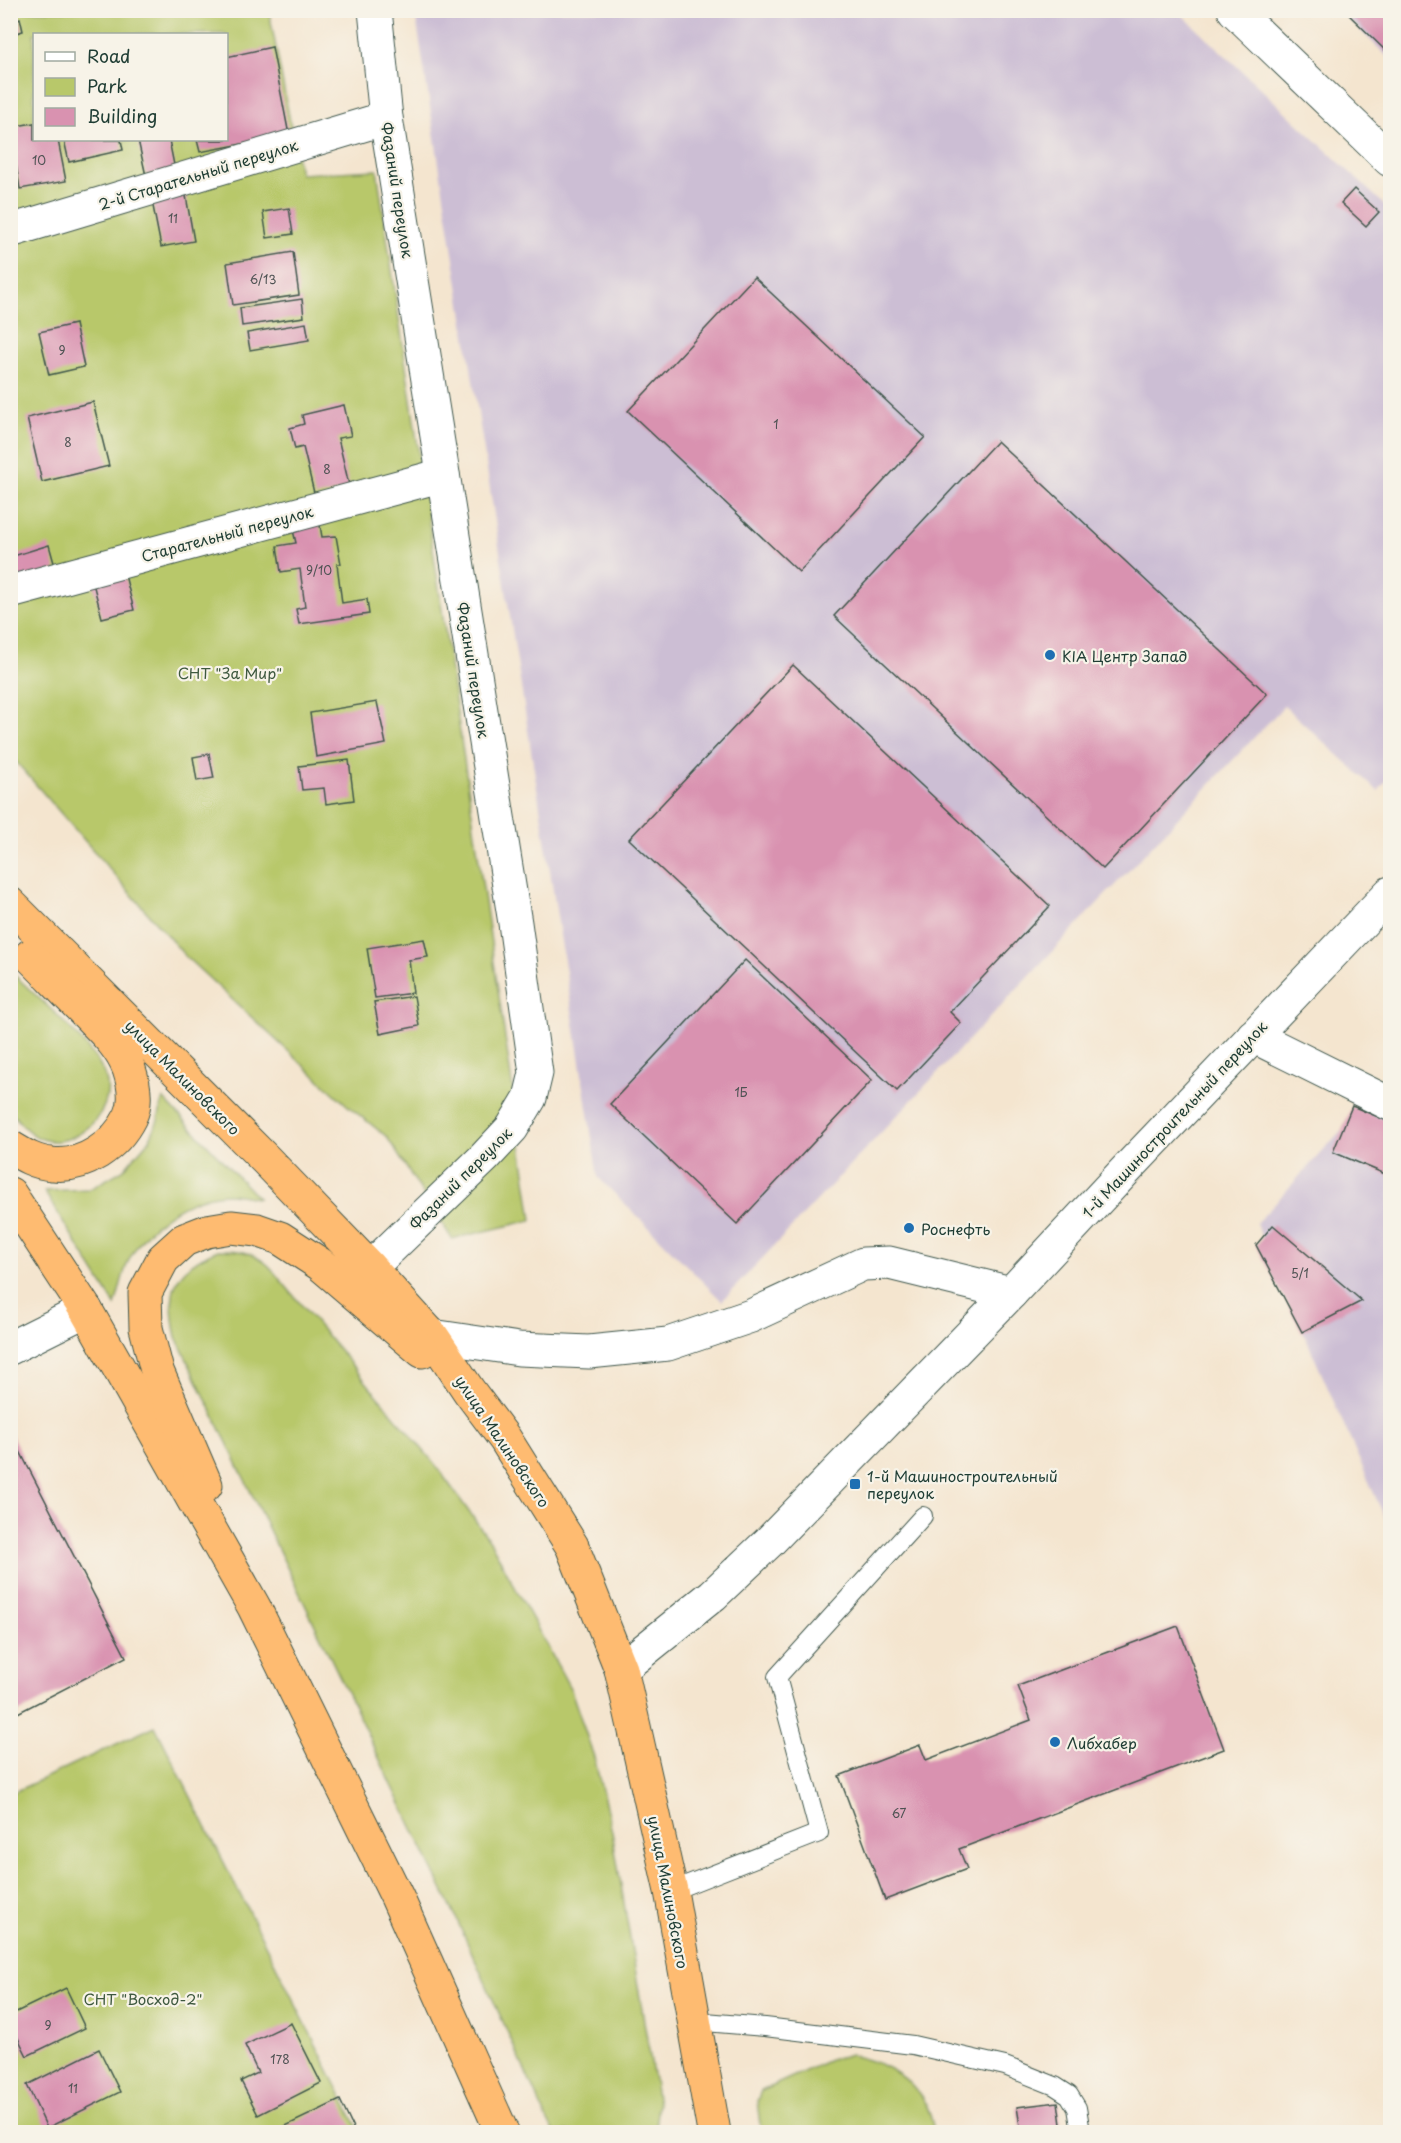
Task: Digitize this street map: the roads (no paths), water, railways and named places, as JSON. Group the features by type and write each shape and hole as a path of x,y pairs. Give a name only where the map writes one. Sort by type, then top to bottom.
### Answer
{"highway":[{"name":"улица Малиновского","path":"10,904 258,1152 432,1336 511,1448 572,1546 621,1669 671,1891 712,2129"},
{"path":"10,935 114,1042 129,1068 135,1092 130,1116 118,1135 99,1152 78,1163 52,1164 28,1158 10,1146"},
{"path":"10,1194 86,1310 254,1607 397,1897 502,2133"},
{"path":"254,1607 237,1557 157,1371 148,1339 145,1293 163,1259 184,1240 207,1231 231,1227 257,1230 280,1238 320,1264 469,1391"}],"street":[{"name":"Фазаний переулок","path":"370,1268 512,1128 530,1098 536,1073 515,923 386,118 375,10"},
{"path":"1234,10 1390,160"},
{"name":"2-й Старательный переулок","path":"10,231 386,118"},
{"name":"Старательный переулок","path":"10,592 443,475"},
{"name":"1-й Машиностроительный переулок","path":"621,1669 713,1595 770,1542 1011,1293 1390,893"},
{"path":"1253,1036 1390,1104"},
{"path":"432,1336 519,1349 589,1352 668,1344 751,1316 863,1264 889,1263 1011,1293"},
{"path":"10,1348 86,1310"}],"lane":[{"path":"671,1891 819,1833 777,1677 923,1516"},
{"path":"693,2021 765,2027 913,2045 1005,2066 1055,2086 1069,2095 1077,2108 1080,2133"}],"place":[{"name":"KIA Центр Запад","path":"1050,655"},
{"name":"Роснефть","path":"909,1228"},
{"name":"1-й Машиностроительный переулок","path":"855,1484"},
{"name":"Либхабер","path":"1055,1742"}],"park label":[{"name":"СНТ \"За Мир\"","path":"230,672"},
{"name":"СНТ \"Восход-2\"","path":"143,1998"}]}
